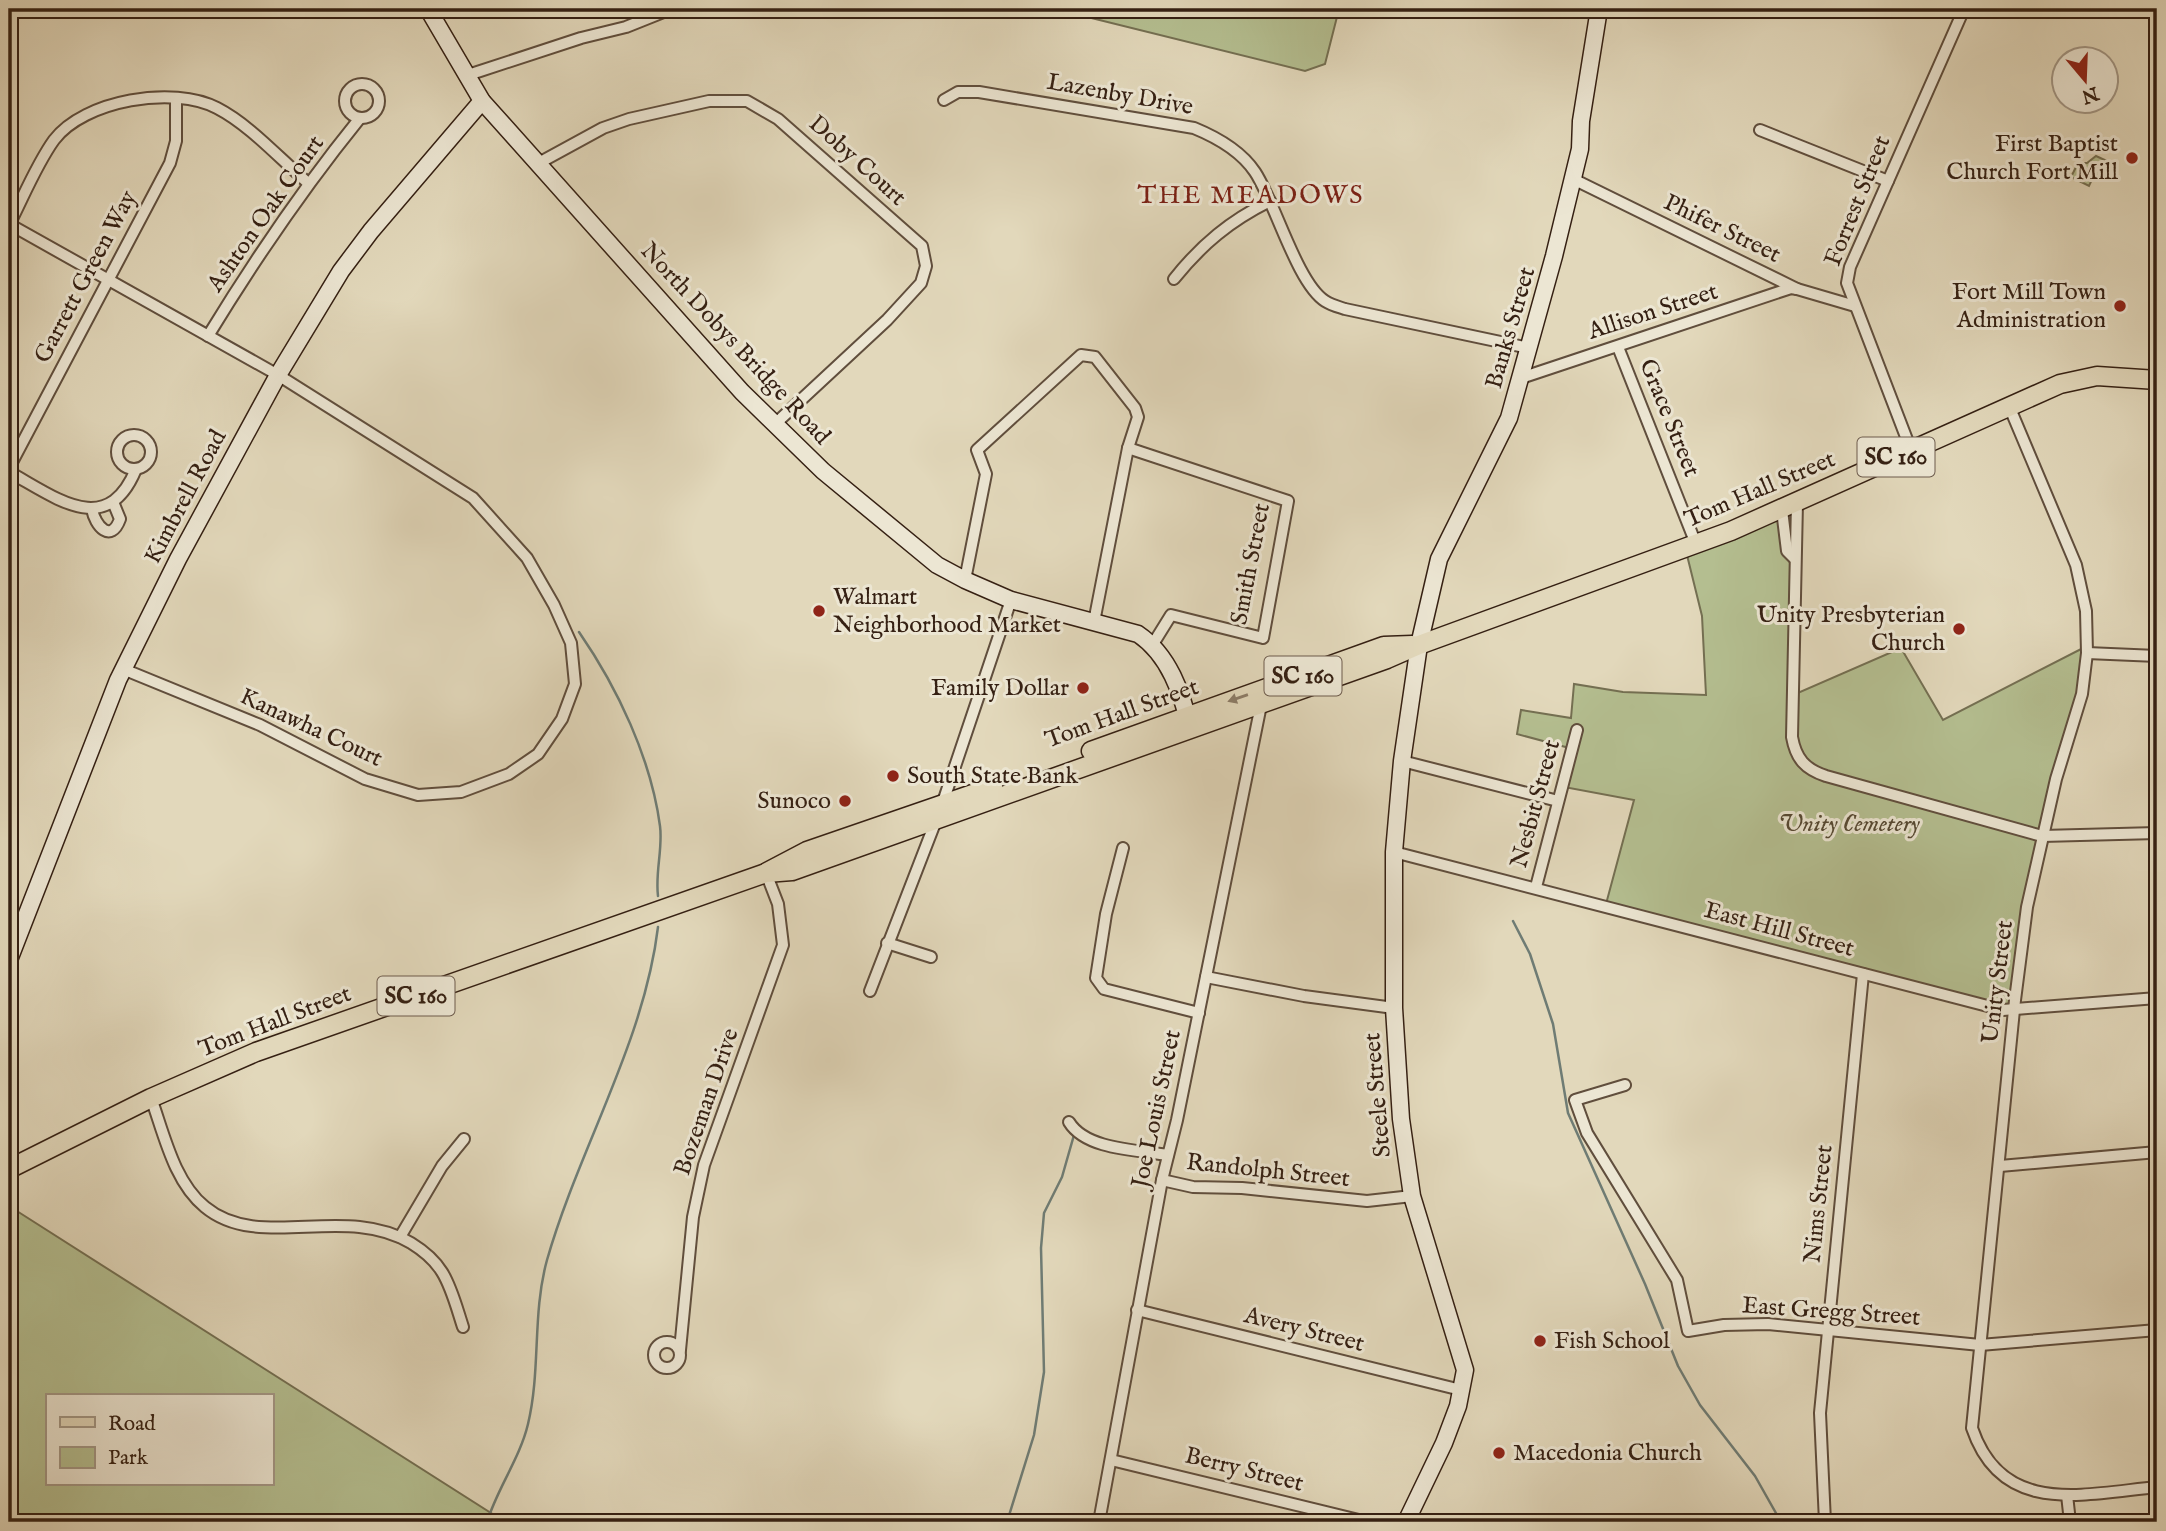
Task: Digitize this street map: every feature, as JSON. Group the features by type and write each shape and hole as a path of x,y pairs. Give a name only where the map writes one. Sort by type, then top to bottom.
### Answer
{"main road":[{"name":"Tom Hall Street","path":"1189,722 1261,705 1696,544 1789,506 2060,384 2086,377 2156,378"},
{"name":"Tom Hall Street","path":"9,1169 151,1098 256,1052 766,873 792,872 939,813 1189,722 1384,646 1419,645"}],"street":[{"name":"North Dobys Bridge Road","path":"428,9 482,101 742,392 823,471 937,565 965,580 1011,600 1138,634 1153,644"},
{"path":"465,76 581,38 626,27 671,9"},
{"name":"Banks Street","path":"1419,645 1439,559 1509,418 1521,377 1573,179 1599,9"},
{"name":"Forrest Street","path":"1911,450 1847,283 1850,267 1964,9"},
{"name":"Lazenby Drive","path":"944,100 958,92 979,92 1194,128 1233,150 1254,171 1309,281 1324,300 1345,309 1529,348"},
{"path":"9,225 53,141 73,120 115,104 176,99 193,100 220,109 308,183"},
{"name":"Garrett Green Way","path":"9,470 174,153 176,99"},
{"name":"Kimbrell Road","path":"10,954 123,669 278,375 341,271 371,231 482,101"},
{"name":"Doby Court","path":"537,164 603,128 629,119 709,101 747,101 778,119 922,246 926,266 921,283 887,320 775,424"},
{"name":"Ashton Oak Court","path":"208,336 255,260 308,183 360,117"},
{"path":"1760,130 1888,181"},
{"name":"Phifer Street","path":"1573,179 1797,289 1855,306"},
{"path":"1174,279 1212,236 1236,218 1270,201"},
{"name":"Kanawha Court","path":"9,225 278,375 473,498 527,558 554,605 571,643 575,684 562,719 538,754 509,774 461,792 418,795 365,779 260,725 123,669"},
{"name":"Allison Street","path":"1521,377 1791,288 1797,289"},
{"name":"Grace Street","path":"1618,347 1696,544"},
{"path":"965,580 986,474 977,450 1065,367 1081,355 1095,357 1135,408 1138,417 1128,448 1094,622"},
{"name":"Unity Street","path":"2009,406 2076,565 2086,611 2087,653 2082,694 2042,836 2027,907 1972,1428 1979,1448 1994,1468 2016,1485 2049,1496 2157,1487"},
{"name":"Smith Street","path":"1128,448 1288,501 1263,638 1171,615 1153,644"},
{"path":"9,470 73,506 92,509 113,502 129,486 136,469"},
{"path":"92,509 97,527 109,530 118,523 119,514 113,502"},
{"path":"1789,506 1787,551 1795,559"},
{"path":"1789,506 1795,559 1791,724 1798,759 1814,772 1826,776 2042,836 2157,833"},
{"path":"870,991 939,813 1011,600"},
{"path":"1153,644 1165,659 1189,722"},
{"name":"Steele Street","path":"1406,1522 1444,1443 1465,1370 1412,1196 1401,1119 1394,1008 1394,852 1402,761 1419,645"},
{"path":"2087,653 2157,656"},
{"name":"Joe Louis Street","path":"1098,1522 1162,1180 1199,1013 1261,705"},
{"name":"Nesbit Street","path":"1536,887 1577,730"},
{"path":"1402,761 1558,801"},
{"path":"1123,848 1106,914 1096,978 1104,989 1199,1013"},
{"name":"East Hill Street","path":"1394,852 1536,887 1863,975 2014,1011 2157,998"},
{"name":"Bozeman Drive","path":"680,1350 693,1217 704,1165 783,945 778,904 766,873"},
{"path":"887,943 931,957"},
{"name":"Nims Street","path":"1825,1522 1820,1413 1863,975"},
{"path":"1206,977 1304,996 1394,1008"},
{"name":"East Gregg Street","path":"1625,1085 1575,1100 1587,1133 1677,1280 1688,1331 1724,1325 1768,1324 1980,1345 2157,1330"},
{"path":"151,1098 180,1175 204,1207 221,1217 254,1227 364,1225 400,1237 428,1254 443,1272 463,1327"},
{"path":"1069,1122 1076,1133 1097,1142 1168,1155"},
{"path":"400,1237 442,1166 464,1139"},
{"path":"2000,1166 2157,1152"},
{"name":"Randolph Street","path":"1162,1180 1193,1187 1242,1188 1367,1201 1412,1196"},
{"name":"Avery Street","path":"1137,1310 1461,1390"},
{"name":"Berry Street","path":"1111,1460 1367,1522"},
{"path":"2067,1495 2070,1522"}],"green space":[{"path":"1055,9 1339,9 1325,64 1305,71"},
{"path":"2096,156 2107,161 2099,178 2094,175 2089,186 2071,177 2078,163 2087,163"},
{"name":"Unity Cemetery","path":"1781,513 1793,559 1791,696 1901,648 1943,720 2085,647 2083,681 2055,776 2012,1009 1606,904 1634,800 1564,787 1573,749 1517,734 1521,710 1571,718 1574,684 1623,692 1706,695 1702,616 1686,551"},
{"path":"9,1206 505,1522 9,1522"}],"waterway":[{"path":"579,632 619,700 649,775 661,835 658,896"},
{"path":"1513,921 1530,954 1553,1024 1568,1113 1645,1284 1678,1366 1700,1405 1755,1476 1781,1522"},
{"path":"487,1522 520,1449 528,1424 542,1280 547,1260 560,1218 625,1054 651,970 658,927"},
{"path":"1007,1522 1034,1435 1044,1372 1041,1248 1044,1213 1062,1177 1074,1135"}],"place":[{"name":"First Baptist Church Fort Mill","path":"2132,158"},
{"name":"Fort Mill Town Administration","path":"2120,306"},
{"name":"Walmart Neighborhood Market","path":"819,611"},
{"name":"Unity Presbyterian Church","path":"1959,629"},
{"name":"Family Dollar","path":"1083,688"},
{"name":"South State Bank","path":"893,776"},
{"name":"Sunoco","path":"845,801"},
{"name":"Fish School","path":"1540,1341"},
{"name":"Macedonia Church","path":"1499,1453"}],"district":[{"name":"THE MEADOWS","path":"1251,195"}]}
